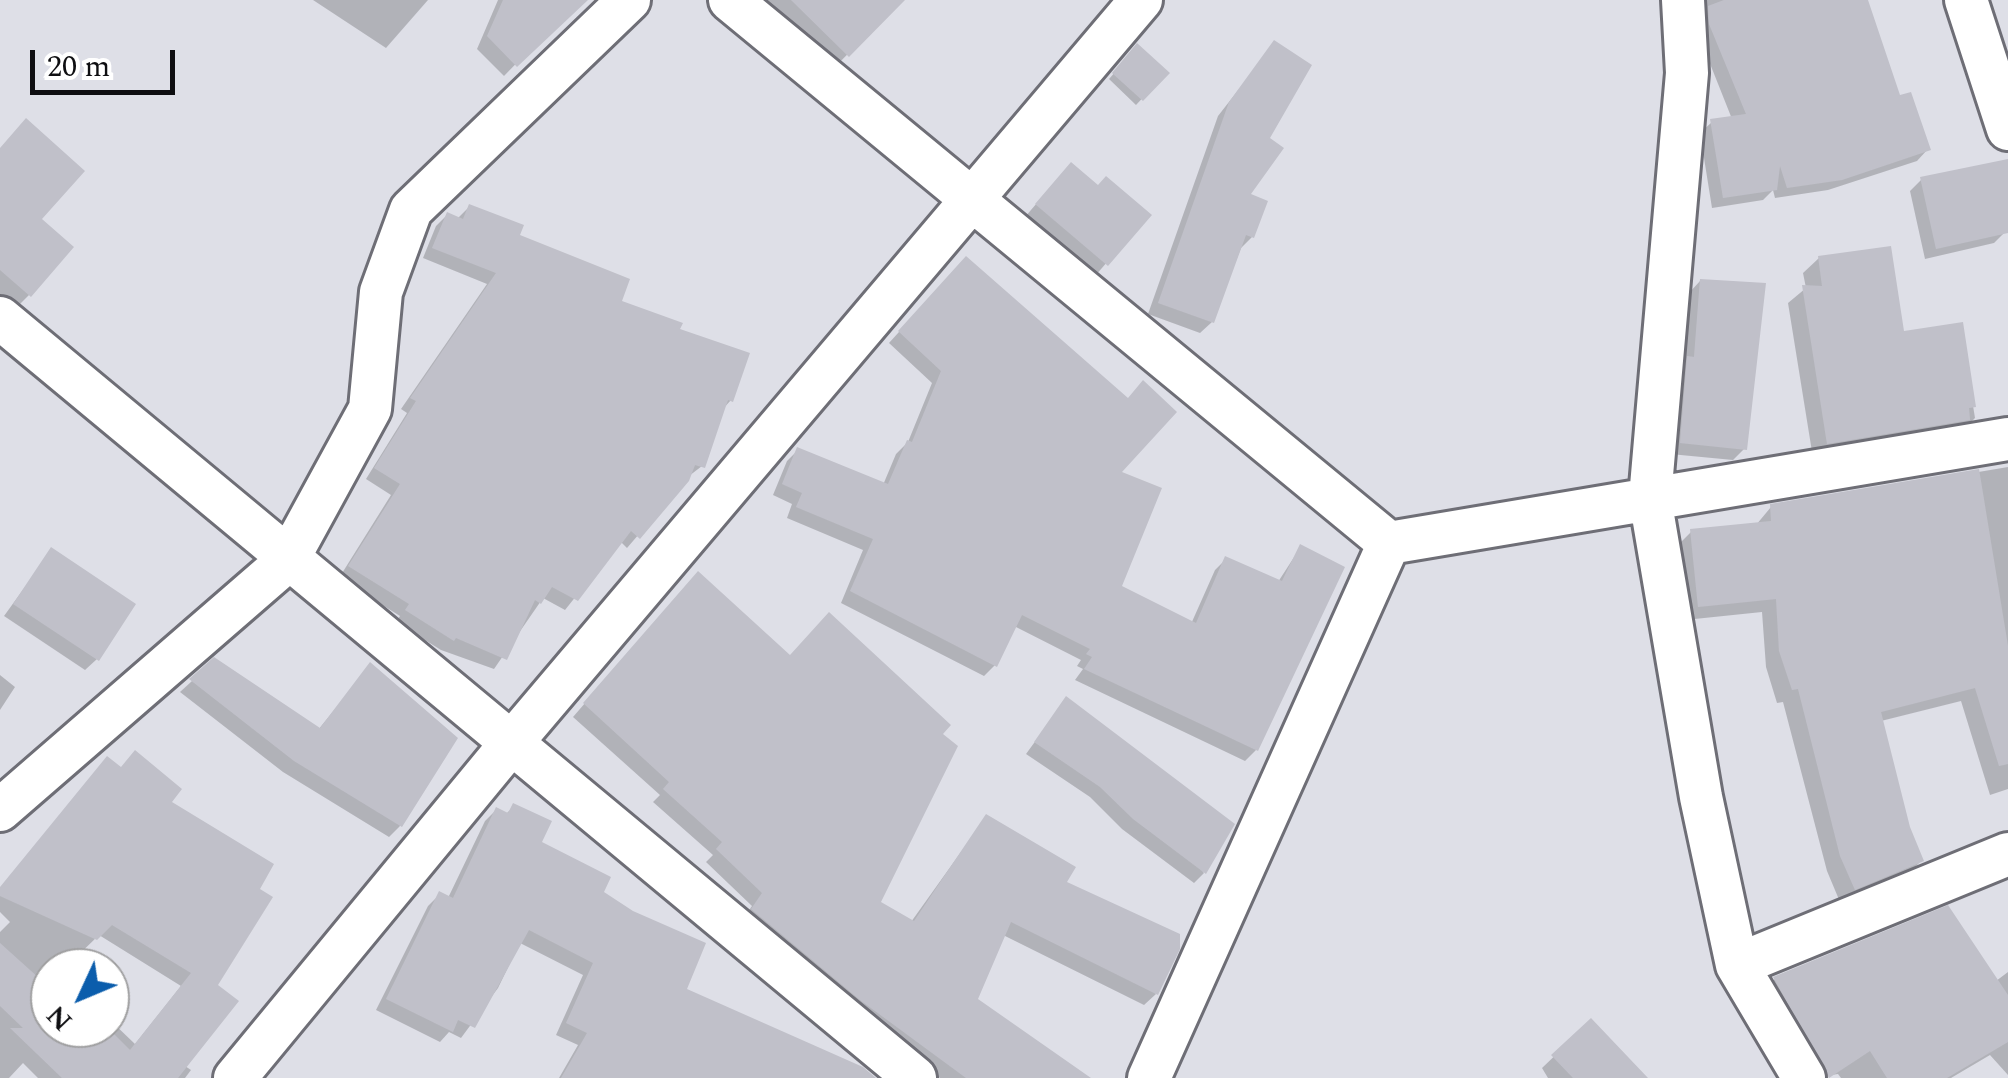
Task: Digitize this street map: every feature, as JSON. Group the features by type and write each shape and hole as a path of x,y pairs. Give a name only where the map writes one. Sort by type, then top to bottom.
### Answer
{"street":[{"path":"0,810 287,561 370,409 381,292 412,210 629,0"},
{"path":"730,0 1388,543 2008,438"},
{"path":"235,1078 513,741 1141,0"},
{"path":"1684,0 1687,74 1650,498 1701,797 1737,965 1804,1078"},
{"path":"1966,0 2008,130"},
{"path":"0,318 287,561 513,741 915,1078"},
{"path":"1149,1078 1388,543"},
{"path":"1737,965 2008,854"}],"building":[{"path":"503,0 588,0 517,67 487,36"},
{"path":"791,0 905,0 849,57"},
{"path":"1724,0 1868,0 1900,95 1911,92 1931,150 1842,180 1787,188 1780,166 1777,190 1723,198 1710,119 1746,114 1709,24 1708,6"},
{"path":"1274,40 1312,65 1270,138 1284,148 1251,194 1268,201 1254,238 1246,235 1214,323 1158,303 1229,102"},
{"path":"1137,43 1170,73 1143,101 1112,73"},
{"path":"26,118 85,171 42,219 74,247 31,297 0,270 0,148"},
{"path":"2008,159 2008,233 1936,249 1920,177"},
{"path":"1071,162 1098,185 1106,176 1152,215 1108,266 1035,204"},
{"path":"469,204 524,225 520,235 630,279 622,301 683,323 680,329 750,353 733,402 728,400 705,468 695,465 689,481 640,539 631,531 578,601 552,587 541,604 535,600 507,660 456,638 454,641 405,610 409,604 348,566 400,484 374,468 416,401 410,398 496,273 432,248 447,212 463,219"},
{"path":"1891,246 1904,331 1963,322 1976,407 1969,408 1970,420 1827,444 1802,285 1822,286 1818,256"},
{"path":"966,256 1128,398 1143,380 1177,412 1122,472 1162,488 1122,586 1196,623 1225,556 1282,581 1300,544 1345,567 1258,751 1084,669 1092,657 1086,654 1090,649 1022,615 997,667 850,591 873,539 796,507 802,493 782,484 797,447 888,484 907,440 912,442 941,371 898,331"},
{"path":"1700,279 1766,283 1747,450 1680,443 1687,356 1694,357"},
{"path":"1979,469 2008,646 2008,764 1999,766 1975,688 1881,712 1910,827 1924,861 1855,890 1840,856 1798,689 1792,690 1779,651 1776,599 1698,607 1690,529 1771,521 1770,504"},
{"path":"51,547 136,604 99,661 13,604"},
{"path":"698,571 790,655 829,612 951,725 943,734 958,746 881,902 914,921 986,814 1076,867 1067,882 1180,934 1180,949 1158,995 1011,922 978,999 1091,1078 966,1078 860,1000 751,909 762,893 716,849 722,842 663,789 669,782 583,703"},
{"path":"214,657 320,728 370,662 458,738 402,827 294,761 189,679"},
{"path":"1066,696 1235,824 1206,874 1133,819 1100,787 1034,742"},
{"path":"135,750 182,789 172,802 274,864 260,889 273,897 218,985 239,1001 178,1078 62,1078 31,1048 130,1050 191,973 112,925 97,940 0,896 0,887 107,756 121,767"},
{"path":"513,803 552,821 542,842 611,877 604,892 633,911 706,943 687,989 863,1067 876,1078 561,1078 587,1033 566,1023 593,963 529,930 475,1028 458,1020 453,1032 386,999 439,891 453,898 496,807 508,813"},
{"path":"1948,905 2008,995 2008,1042 1947,1078 1887,1078 1870,1051 1829,1078 1773,977"},
{"path":"0,943 30,970 30,1047 10,1028 23,1028 0,1006"},
{"path":"1591,1018 1648,1078 1573,1078 1551,1055"}]}
